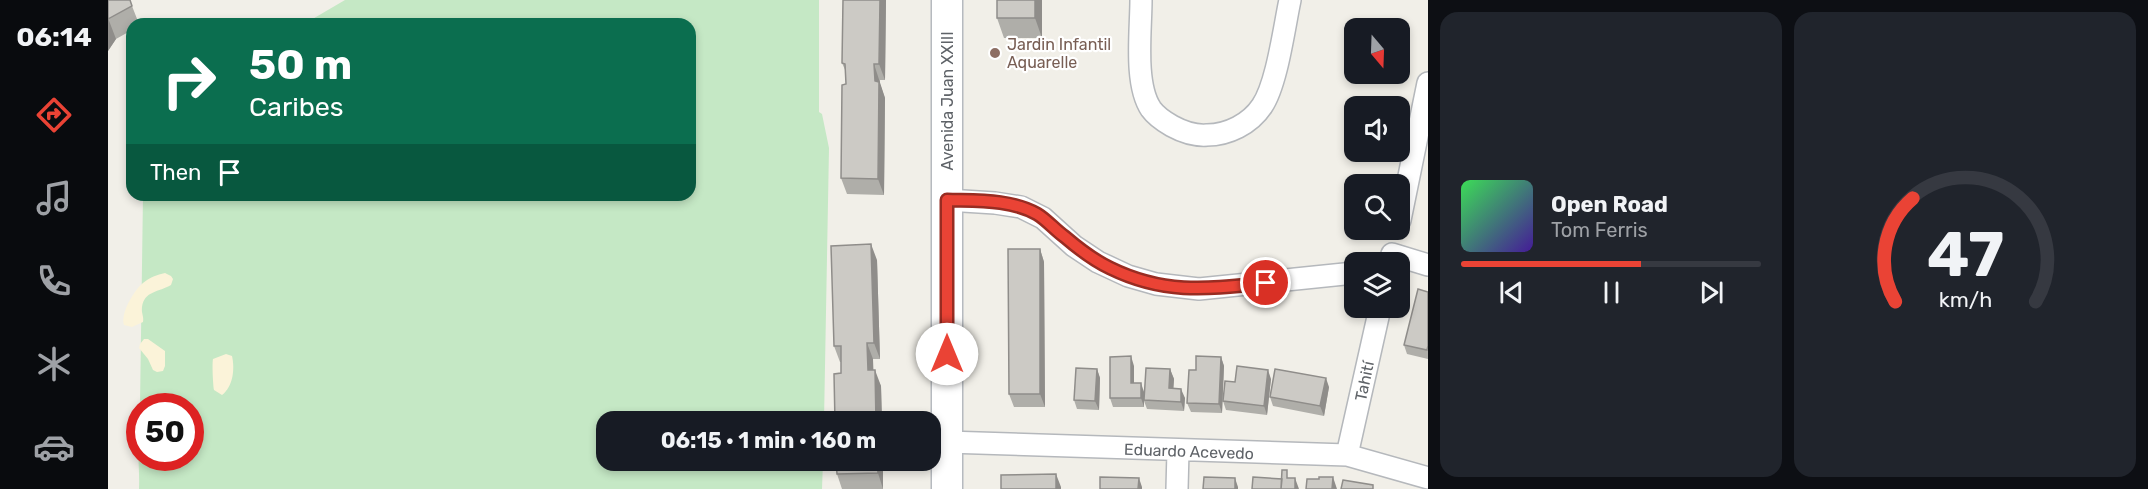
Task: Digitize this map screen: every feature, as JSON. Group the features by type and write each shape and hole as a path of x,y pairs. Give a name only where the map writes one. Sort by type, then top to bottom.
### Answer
{"main road":[{"name":"Avenida Juan XXIII","path":"947,0 947,489"}],"street":[{"path":"1140,0 1142,88 1151,108 1164,121 1181,131 1197,136 1213,135 1241,126 1262,106 1270,90 1290,0"},
{"path":"1409,174 1428,83"},
{"path":"947,200 995,202 1021,207 1043,218 1074,246 1098,262 1128,276 1156,284 1199,289 1344,274"},
{"path":"1410,262 1428,265"},
{"name":"Tahití","path":"1347,455 1378,318"},
{"name":"Eduardo Acevedo","path":"947,442 1347,455 1428,478"},
{"path":"1177,489 1178,451"}],"green space":[{"path":"345,0 819,0 819,112 822,114 829,148 824,411 596,411 596,471 823,471 822,489 139,489 139,471 204,471 204,393 140,393 143,201 696,201 696,18 314,18"}],"sand":[{"path":"165,273 173,279 171,285 146,298 142,307 143,322 132,327 124,325 126,309 136,291 148,279"},
{"path":"144,339 148,339 165,351 163,371 153,370 139,348"},
{"path":"226,354 232,356 233,372 231,383 222,395 214,390 213,359"}],"building":[{"path":"108,0 130,0 132,6 108,19"},
{"path":"843,0 880,0 879,64 874,64 875,81 879,82 878,179 841,178 842,85 846,84 845,64 842,63"},
{"path":"997,0 1035,0 1035,18 997,18"},
{"path":"871,244 874,343 867,343 868,370 875,370 876,411 835,411 834,374 841,373 841,346 834,346 831,246"},
{"path":"1008,249 1040,249 1040,394 1009,394"},
{"path":"1418,289 1428,292 1427,350 1404,345"},
{"path":"1131,356 1131,383 1141,383 1141,398 1110,398 1110,357"},
{"path":"1196,356 1221,357 1219,404 1187,403 1189,370 1196,370"},
{"path":"1237,366 1268,370 1264,406 1223,401 1225,381 1235,382"},
{"path":"1076,368 1097,369 1095,401 1074,400"},
{"path":"1146,368 1170,369 1169,388 1181,389 1181,402 1144,400"},
{"path":"1275,369 1326,378 1320,406 1270,397"},
{"path":"1282,470 1287,470 1287,478 1295,478 1295,489 1281,489"},
{"path":"837,471 878,471 878,473 837,474"},
{"path":"1056,474 1056,489 1001,489 1001,475"},
{"path":"1100,477 1139,478 1138,489 1100,489"},
{"path":"1204,477 1235,478 1235,489 1203,489"},
{"path":"1253,477 1282,479 1281,489 1252,489"},
{"path":"1319,477 1333,477 1332,489 1306,489 1307,479 1319,479"},
{"path":"1343,480 1373,485 1373,489 1341,489"}],"place":[{"name":"Jardin Infantil Aquarelle","path":"995,53"}],"route":[{"path":"947,354 947,200 1014,205 1029,210 1043,218 1074,246 1098,262 1140,280 1185,289 1266,283"}]}
